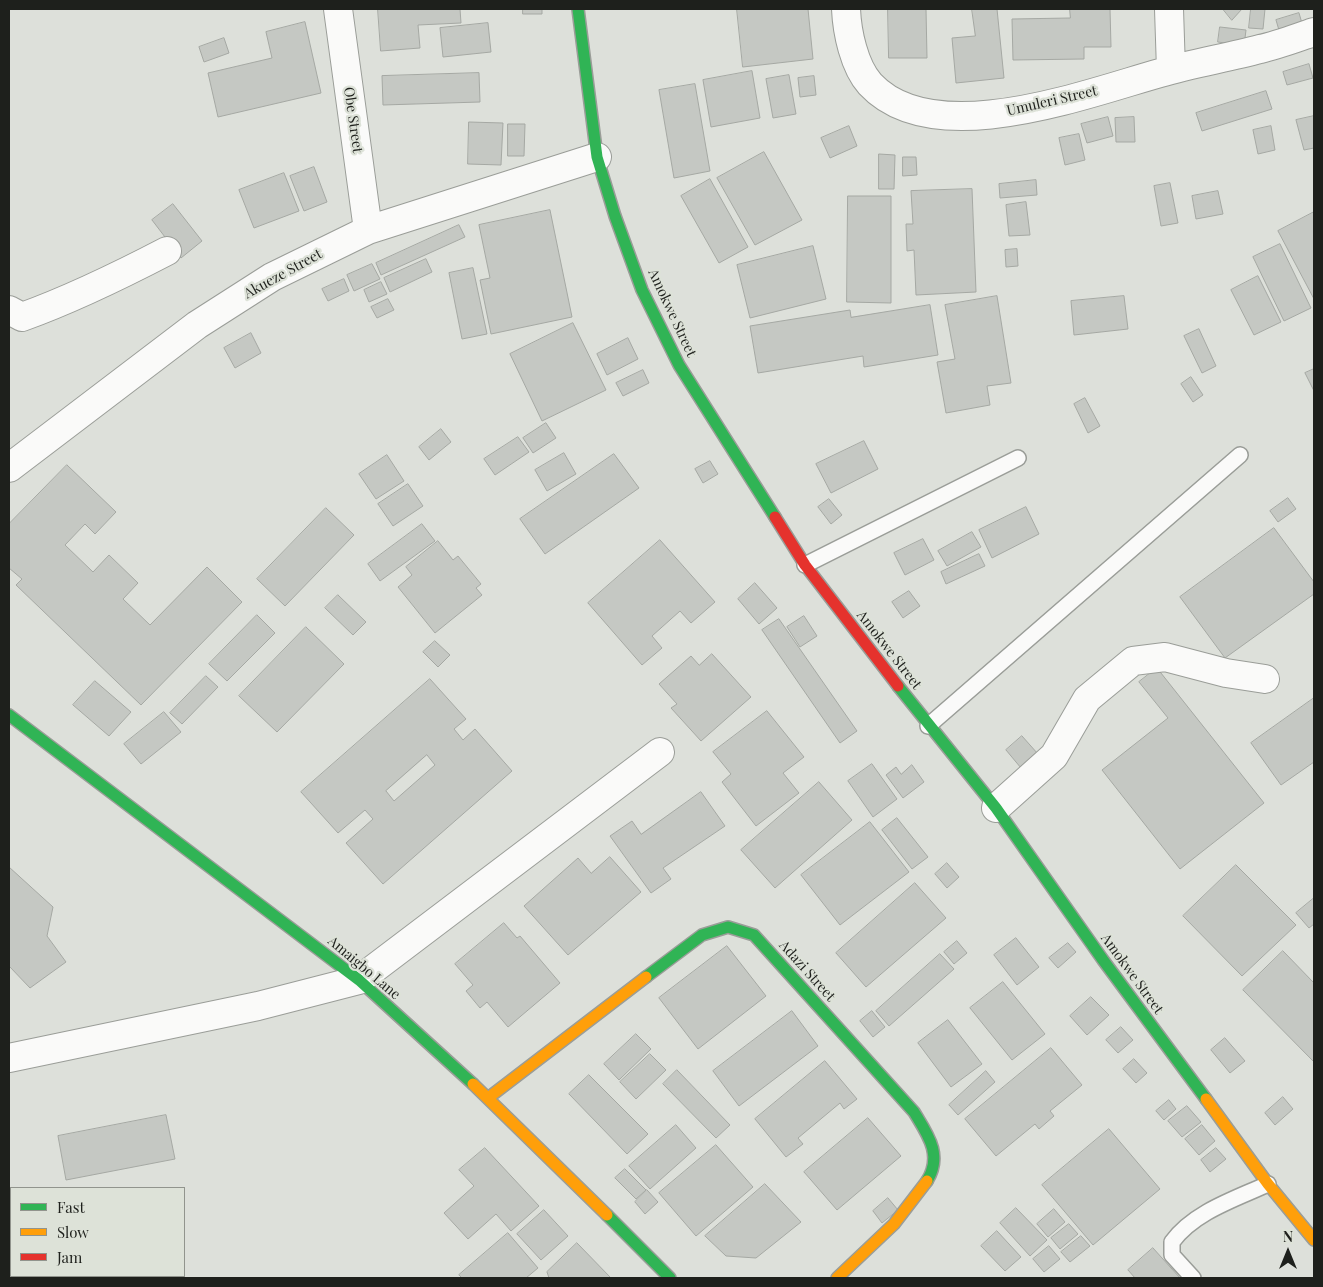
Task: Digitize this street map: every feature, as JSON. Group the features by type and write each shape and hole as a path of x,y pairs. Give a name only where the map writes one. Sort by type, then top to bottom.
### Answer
{"street":[{"name":"Obe Street","path":"338,9 368,230"},
{"name":"Amokwe Street","path":"578,9 597,157 615,216 642,290 679,365 805,565 928,726 996,808 1103,960 1268,1184 1314,1240"},
{"name":"Umuleri Street","path":"846,9 846,22 858,63 869,83 883,94 908,108 944,116 995,114 1038,107 1171,70 1262,49 1314,32"},
{"path":"1169,9 1171,70"},
{"name":"Akueze Street","path":"9,468 197,325 272,278 368,230 597,157"},
{"path":"9,310 22,317 49,307 116,278 166,251"},
{"path":"996,808 1054,756 1088,700 1132,661 1165,657 1226,673 1265,679"},
{"name":"Amaigbo Lane","path":"9,715 359,980 488,1098 670,1278"},
{"path":"9,1058 258,1006 359,980 660,752"},
{"name":"Adazi Street","path":"488,1098 702,935 728,927 754,935 914,1112 931,1139 935,1162 925,1186 903,1214 837,1278"}],"lane":[{"path":"928,726 1240,456"},
{"path":"805,565 1018,458"},
{"path":"1193,1278 1172,1255 1172,1242 1181,1229 1212,1209 1268,1184"}],"building":[{"path":"378,9 460,9 461,23 418,25 420,48 381,51"},
{"path":"523,9 542,9 542,14 523,14"},
{"path":"737,9 808,9 813,59 743,67"},
{"path":"888,9 926,9 927,58 889,58"},
{"path":"972,9 997,9 1004,78 956,83 952,38 975,36"},
{"path":"1070,9 1110,9 1111,47 1084,47 1084,59 1013,60 1012,19 1070,18"},
{"path":"1223,9 1242,9 1232,20"},
{"path":"1251,9 1265,9 1263,29 1249,28"},
{"path":"1299,13 1304,30 1281,37 1276,20"},
{"path":"305,22 321,93 218,117 208,73 272,58 266,32"},
{"path":"488,23 491,52 443,57 440,28"},
{"path":"1220,27 1246,30 1244,46 1218,42"},
{"path":"224,38 229,53 204,62 199,47"},
{"path":"1309,64 1313,78 1287,85 1283,72"},
{"path":"752,71 760,118 711,127 703,80"},
{"path":"479,73 480,102 383,105 382,76"},
{"path":"789,75 796,114 773,118 766,79"},
{"path":"814,76 816,95 800,97 798,78"},
{"path":"695,84 710,171 674,178 659,90"},
{"path":"1266,91 1272,109 1202,131 1196,113"},
{"path":"1314,116 1314,148 1304,150 1296,120"},
{"path":"1108,117 1113,136 1087,143 1081,124"},
{"path":"1134,117 1135,142 1116,142 1115,118"},
{"path":"469,122 503,123 501,165 468,164"},
{"path":"508,124 525,124 524,156 508,156"},
{"path":"849,126 857,146 830,158 821,138"},
{"path":"1271,126 1275,150 1258,154 1253,130"},
{"path":"1079,134 1085,160 1065,165 1059,138"},
{"path":"764,152 802,220 755,245 717,178"},
{"path":"879,154 895,155 894,189 879,189"},
{"path":"903,157 916,157 917,175 903,176"},
{"path":"314,167 327,202 304,211 290,176"},
{"path":"284,173 299,211 254,228 239,190"},
{"path":"710,179 748,247 719,263 681,196"},
{"path":"1036,180 1037,195 1000,198 999,184"},
{"path":"1170,183 1178,223 1161,226 1154,186"},
{"path":"972,189 976,292 916,295 914,250 907,251 906,224 913,224 911,191"},
{"path":"1218,191 1223,214 1196,219 1192,196"},
{"path":"848,196 891,196 891,303 847,302"},
{"path":"1026,202 1030,235 1009,236 1006,205"},
{"path":"173,204 202,241 181,258 152,220"},
{"path":"550,210 572,317 491,334 480,280 490,278 479,225"},
{"path":"1314,212 1314,299 1278,231"},
{"path":"459,225 465,237 381,275 376,263"},
{"path":"1280,244 1311,308 1284,321 1253,257"},
{"path":"813,246 826,299 750,318 737,265"},
{"path":"1017,249 1018,266 1006,267 1005,250"},
{"path":"426,259 432,272 390,292 384,278"},
{"path":"372,264 380,279 354,291 347,275"},
{"path":"473,268 487,334 462,339 449,273"},
{"path":"1258,276 1281,322 1254,335 1231,290"},
{"path":"344,279 349,291 328,301 322,289"},
{"path":"381,282 387,294 369,302 364,290"},
{"path":"997,296 1011,383 987,386 990,405 946,413 937,362 955,359 945,305"},
{"path":"1124,296 1128,329 1074,335 1071,301"},
{"path":"388,299 394,310 377,318 371,307"},
{"path":"930,305 938,355 864,367 863,356 758,373 750,326 850,310 851,317"},
{"path":"573,323 606,390 542,421 510,354"},
{"path":"1199,329 1216,366 1202,373 1184,336"},
{"path":"251,333 261,353 235,368 224,348"},
{"path":"628,338 638,359 607,375 597,354"},
{"path":"1314,369 1314,391 1305,373"},
{"path":"643,370 649,383 623,396 616,383"},
{"path":"1191,377 1203,395 1193,402 1181,384"},
{"path":"1085,398 1100,426 1088,433 1074,404"},
{"path":"546,423 556,438 533,453 523,438"},
{"path":"441,429 451,442 429,460 419,447"},
{"path":"518,437 529,452 495,475 484,459"},
{"path":"864,441 878,469 831,493 816,464"},
{"path":"564,453 576,474 547,491 535,470"},
{"path":"614,454 639,488 545,554 520,519"},
{"path":"387,455 404,481 376,499 359,474"},
{"path":"710,461 718,474 703,483 695,469"},
{"path":"67,465 116,512 95,534 85,524 65,545 93,572 109,555 138,583 123,599 150,625 207,567 242,602 141,705 16,585 22,579 9,568 9,524"},
{"path":"408,484 423,506 393,526 378,504"},
{"path":"1288,498 1296,509 1278,522 1270,511"},
{"path":"829,499 842,515 831,524 818,507"},
{"path":"1026,507 1039,534 992,558 979,530"},
{"path":"326,508 354,535 285,606 257,579"},
{"path":"422,524 435,541 380,581 368,564"},
{"path":"1274,528 1314,582 1314,594 1225,658 1180,597"},
{"path":"972,532 981,547 947,566 938,551"},
{"path":"923,539 934,560 905,575 894,553"},
{"path":"660,540 715,602 691,623 680,611 652,636 662,648 642,665 588,603"},
{"path":"438,541 453,560 458,556 481,584 476,588 482,595 435,633 398,587 412,575 406,567"},
{"path":"979,554 985,566 946,584 941,572"},
{"path":"755,583 777,608 759,624 738,599"},
{"path":"909,591 920,606 903,618 892,602"},
{"path":"338,595 366,622 353,635 325,608"},
{"path":"257,615 275,633 227,681 209,664"},
{"path":"804,616 817,636 800,647 787,627"},
{"path":"779,619 857,731 840,743 762,630"},
{"path":"306,627 344,664 277,732 239,696"},
{"path":"435,641 450,655 438,667 423,652"},
{"path":"712,654 751,697 701,741 671,708 677,704 659,684 691,656 699,665"},
{"path":"1157,668 1264,803 1180,869 1102,770 1168,718 1139,682"},
{"path":"206,676 218,687 182,724 170,713"},
{"path":"430,679 466,719 454,729 463,740 475,729 512,771 383,884 346,843 373,819 365,810 338,833 301,792","holes":["427,755 435,765 394,801 386,791"]},
{"path":"95,681 131,712 109,736 73,705"},
{"path":"1314,698 1314,762 1281,785 1251,743"},
{"path":"767,711 804,757 783,773 799,793 756,826 722,782 731,774 713,752"},
{"path":"164,712 181,732 141,764 124,744"},
{"path":"1022,736 1038,754 1021,768 1006,750"},
{"path":"872,764 897,799 873,817 848,781"},
{"path":"912,765 924,782 903,798 886,775 896,767 901,774"},
{"path":"819,782 852,820 775,888 741,850"},
{"path":"701,792 725,826 663,868 671,879 651,893 610,836 632,821 641,834"},
{"path":"897,818 928,857 912,869 882,830"},
{"path":"870,822 909,872 840,925 801,875"},
{"path":"610,857 641,892 568,955 524,906 578,858 591,873"},
{"path":"947,863 959,877 947,888 935,874"},
{"path":"1236,865 1296,925 1242,976 1183,916"},
{"path":"9,867 53,907 47,936 66,962 30,988 9,966"},
{"path":"915,883 946,918 866,987 836,953"},
{"path":"1314,898 1314,924 1309,928 1296,913"},
{"path":"504,923 517,938 520,936 560,983 508,1027 487,1002 480,1008 466,991 473,985 455,964"},
{"path":"1016,938 1039,967 1017,985 994,955"},
{"path":"957,941 967,953 954,964 944,952"},
{"path":"1068,943 1076,952 1058,968 1049,958"},
{"path":"727,946 766,996 698,1049 659,998"},
{"path":"1283,951 1314,983 1314,1062 1243,990"},
{"path":"940,954 954,969 889,1026 876,1011"},
{"path":"1003,982 1045,1034 1012,1060 970,1008"},
{"path":"1091,997 1109,1015 1087,1035 1070,1016"},
{"path":"792,1011 818,1046 739,1106 713,1071"},
{"path":"872,1011 885,1027 873,1037 860,1021"},
{"path":"948,1020 982,1064 951,1087 918,1043"},
{"path":"1121,1027 1133,1040 1118,1053 1106,1040"},
{"path":"636,1034 651,1049 619,1080 604,1064"},
{"path":"1225,1038 1245,1061 1230,1073 1211,1050"},
{"path":"1051,1048 1082,1085 1050,1111 1054,1116 1039,1129 1035,1124 996,1156 965,1119"},
{"path":"650,1054 666,1070 636,1099 620,1082"},
{"path":"1134,1059 1147,1073 1136,1083 1123,1069"},
{"path":"825,1061 857,1099 844,1109 840,1103 798,1138 803,1144 786,1157 755,1119"},
{"path":"677,1070 730,1125 716,1138 663,1084"},
{"path":"986,1071 995,1082 958,1115 949,1105"},
{"path":"589,1075 648,1134 627,1154 569,1094"},
{"path":"1283,1097 1293,1109 1275,1125 1265,1113"},
{"path":"1169,1100 1176,1109 1164,1120 1156,1111"},
{"path":"1187,1106 1201,1122 1182,1137 1168,1121"},
{"path":"166,1115 175,1159 66,1180 58,1136"},
{"path":"868,1118 901,1156 837,1210 804,1172"},
{"path":"676,1125 696,1148 650,1189 629,1166"},
{"path":"1202,1125 1215,1141 1199,1155 1185,1139"},
{"path":"1109,1129 1160,1189 1093,1245 1042,1185"},
{"path":"716,1145 753,1187 696,1236 659,1193"},
{"path":"485,1148 539,1206 511,1231 496,1214 468,1239 444,1213 474,1186 459,1170"},
{"path":"1216,1148 1226,1159 1210,1172 1201,1160"},
{"path":"625,1169 646,1190 636,1199 615,1178"},
{"path":"765,1184 801,1222 756,1258 726,1256 705,1236"},
{"path":"647,1190 658,1202 645,1214 635,1202"},
{"path":"888,1198 898,1210 882,1223 873,1211"},
{"path":"1016,1208 1047,1240 1030,1256 1000,1223"},
{"path":"1054,1209 1065,1222 1048,1237 1037,1224"},
{"path":"544,1210 568,1236 541,1260 517,1234"},
{"path":"1069,1224 1078,1234 1060,1249 1051,1238"},
{"path":"997,1231 1021,1257 1005,1271 981,1246"},
{"path":"508,1233 538,1268 526,1278 462,1278 459,1275"},
{"path":"1081,1236 1090,1246 1070,1262 1061,1252"},
{"path":"577,1243 611,1278 549,1278 547,1272"},
{"path":"1049,1246 1060,1259 1044,1272 1033,1259"},
{"path":"1153,1248 1180,1278 1135,1278 1128,1270"}],"traffic: fast":[{"path":"578,9 597,157 615,216 642,290 679,365 775,517"},
{"path":"898,686 996,808 1103,960 1206,1099"},
{"path":"9,715 359,980 473,1084"},
{"path":"646,977 702,935 728,927 754,935 914,1112 932,1145 934,1154 932,1172 927,1181"},
{"path":"607,1215 670,1278"}],"traffic: slow":[{"path":"488,1098 646,977"},
{"path":"473,1084 607,1215"},
{"path":"1206,1099 1268,1184 1314,1240"},
{"path":"837,1278 894,1224 927,1181"}],"traffic: jam":[{"path":"775,517 805,565 898,686"}]}
